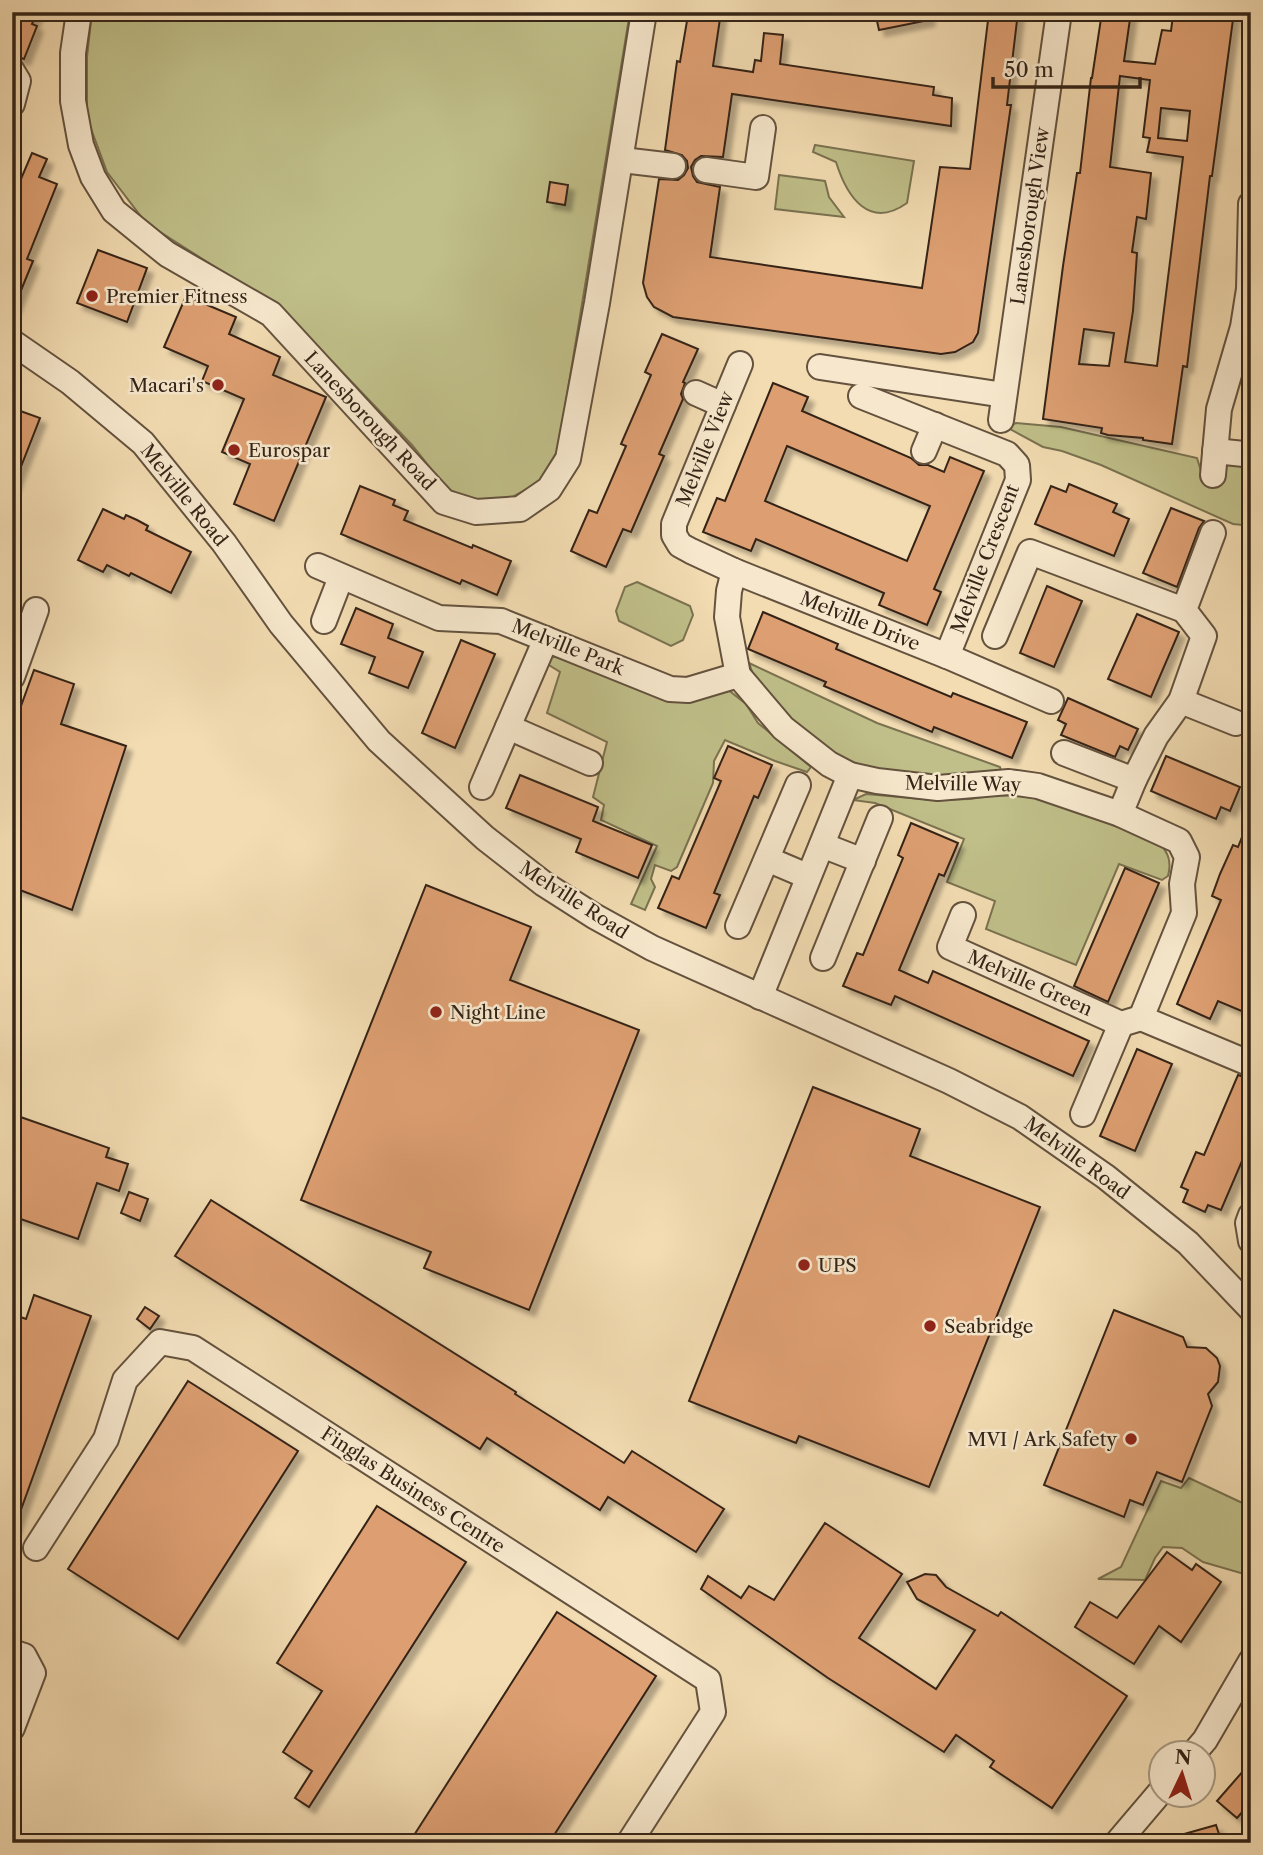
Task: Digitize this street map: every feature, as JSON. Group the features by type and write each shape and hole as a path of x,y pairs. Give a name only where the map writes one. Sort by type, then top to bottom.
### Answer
{"street":[{"name":"Lanesborough Road","path":"79,12 73,53 73,101 81,145 89,167 114,211 167,254 271,314 444,502 477,512 520,509 549,489 568,459 622,160 644,12"},
{"name":"Lanesborough View","path":"1001,420 1059,12"},
{"path":"12,71 18,80 12,104"},
{"path":"706,170 756,177 763,128"},
{"path":"622,160 673,166"},
{"path":"1244,454 1214,463 1219,409 1243,327 1249,289 1251,204"},
{"name":"Melville Road","path":"12,342 70,382 143,443 224,543 281,624 379,741 485,838 544,884 652,948 949,1081 1020,1117 1106,1177 1188,1243 1251,1310"},
{"name":"Melville View","path":"674,535 674,524 740,363"},
{"path":"820,367 1004,395"},
{"path":"696,393 723,405"},
{"name":"Melville Crescent","path":"861,396 1007,454 1017,465 1018,480 947,656"},
{"path":"923,451 934,425"},
{"path":"1184,610 1213,533"},
{"name":"Melville Drive","path":"674,535 680,545 734,571 947,656 1051,701"},
{"path":"995,636 1030,552 1184,610 1204,636 1181,701 1156,736 1120,814"},
{"name":"Melville Park","path":"318,566 439,618 501,621 670,689 688,690 738,675"},
{"name":"Melville Way","path":"734,571 727,617 738,675 783,728 829,764 850,775 877,782 937,788 1009,782 1038,786 1120,814 1179,841 1187,857 1182,884 1184,913 1083,1114"},
{"path":"324,621 341,577"},
{"path":"12,677 36,610"},
{"path":"482,787 546,639"},
{"path":"1181,701 1236,723"},
{"path":"508,727 590,763"},
{"path":"1064,753 1134,780"},
{"path":"760,997 850,775"},
{"path":"738,926 798,785"},
{"path":"824,958 880,818"},
{"path":"822,845 863,861"},
{"path":"766,859 807,876"},
{"name":"Melville Green","path":"963,915 950,947 1131,1021"},
{"path":"1131,1021 1251,1064"},
{"path":"1251,1215 1248,1223 1251,1241"},
{"name":"Finglas Business Centre","path":"36,1548 106,1440 125,1380 160,1342 193,1348 708,1680 713,1712 629,1843"},
{"path":"12,1652 24,1656 33,1673 12,1728"},
{"path":"1205,1740 1251,1661"},
{"path":"1117,1843 1148,1806"}],"shaded area":[{"path":"92,12 630,12 558,450 538,483 503,502 472,499 447,489 412,445 284,311 146,223 107,172 87,118 87,57"},
{"path":"815,145 914,161 907,203 881,213 861,206 846,187 836,162 813,152"},
{"path":"779,175 825,181 829,197 844,217 775,209"},
{"path":"1016,423 1061,427 1197,458 1202,474 1220,473 1229,460 1240,462 1246,466 1242,525 1233,524 1101,465 1043,447 1006,427"},
{"path":"637,582 690,606 693,615 683,640 671,646 619,621 616,611 625,587"},
{"path":"547,656 564,658 667,701 695,701 727,689 746,704 758,723 811,767 807,772 725,740 714,761 713,783 677,867 671,871 655,865 651,879 655,887 645,910 631,904 657,846 601,820 604,805 593,797 607,742 547,713 560,672 544,662"},
{"path":"749,663 877,723 1000,767 1003,778 942,781 861,768 839,758 791,725 756,683"},
{"path":"866,794 934,800 996,795 1039,797 1159,842 1168,858 1168,876 1162,880 1119,864 1076,965 986,929 995,901 947,882 964,839 875,803 853,800"},
{"path":"1189,1478 1251,1507 1251,1576 1203,1562 1182,1548 1163,1547 1145,1580 1098,1579 1121,1567 1161,1481 1181,1488"}],"building":[{"path":"12,12 37,12 32,24 37,26 24,59 12,55"},
{"path":"691,12 721,12 713,66 753,72 755,60 761,61 764,33 783,35 780,64 934,87 933,95 952,98 951,126 732,94 723,157 701,156 691,167 697,182 720,187 710,257 922,288 940,167 970,169 989,12 1018,12 1007,105 1011,105 978,333 973,342 955,352 941,354 673,317 654,307 647,297 643,283 659,179 678,180 688,168 682,155 665,150 677,61 680,62 688,15 690,16"},
{"path":"875,12 928,12 929,20 879,30"},
{"path":"1102,12 1131,12 1124,61 1155,64 1162,30 1171,31 1173,15 1204,20 1204,12 1234,12 1210,176 1187,367 1183,366 1172,444 1108,435 1101,433 1102,428 1043,419","holes":["1120,76 1150,80 1143,137 1150,138 1147,152 1183,157 1157,366 1125,362 1133,311 1137,253 1132,252 1137,217 1146,219 1151,173 1110,167","1161,108 1190,111 1187,141 1158,138","1084,329 1114,333 1109,366 1079,364"]},
{"path":"32,153 47,159 39,177 57,184 27,259 33,261 13,310 12,200"},
{"path":"550,182 568,185 565,205 547,202"},
{"path":"98,250 147,268 127,322 77,303"},
{"path":"186,296 236,317 229,334 280,357 273,375 326,397 274,521 234,504 250,464 222,452 244,399 202,381 208,366 164,347"},
{"path":"662,334 698,349 683,382 683,399 659,454 664,456 631,532 623,529 606,567 571,551 589,510 597,513 626,446 621,444 651,375 645,372"},
{"path":"773,383 808,397 802,411 911,458 919,465 928,465 944,472 950,457 984,471 934,589 941,592 927,625 879,605 884,593 756,539 751,551 703,532 717,498 725,501","holes":["787,446 930,506 907,561 765,501"]},
{"path":"12,408 40,418 13,487 12,487"},
{"path":"1069,484 1117,504 1113,512 1129,519 1114,556 1035,524 1051,486 1066,492"},
{"path":"360,486 395,500 393,505 408,511 404,520 511,561 497,595 462,580 460,584 341,534"},
{"path":"1171,508 1204,521 1177,587 1143,573"},
{"path":"103,509 124,519 126,515 137,520 148,526 146,530 191,552 171,593 131,573 129,576 107,565 103,572 78,560"},
{"path":"1047,586 1082,601 1054,667 1020,653"},
{"path":"356,608 393,624 388,638 423,652 408,688 369,673 375,657 341,644"},
{"path":"763,612 838,644 836,649 951,697 953,693 1027,722 1012,758 934,727 932,732 824,686 826,682 748,649"},
{"path":"1137,614 1179,632 1151,697 1108,679"},
{"path":"461,640 495,654 455,748 422,733"},
{"path":"34,670 74,684 61,724 126,746 72,910 12,887 12,731"},
{"path":"1068,698 1138,729 1128,750 1120,746 1115,757 1061,735 1066,724 1058,720"},
{"path":"728,746 772,765 758,798 754,796 714,893 720,895 706,928 658,908 672,876 679,879 721,781 714,778"},
{"path":"1166,756 1240,787 1230,811 1221,807 1216,819 1151,791"},
{"path":"520,775 598,807 593,821 652,845 638,878 576,852 581,839 506,808"},
{"path":"1250,817 1251,1015 1218,1001 1210,1019 1177,1004 1221,900 1212,896 1220,874 1233,845 1238,847"},
{"path":"911,823 958,843 944,876 939,874 899,970 928,983 933,971 1089,1041 1073,1076 895,996 891,1005 843,986 857,953 863,955 903,858 898,855"},
{"path":"1125,868 1159,883 1108,1002 1074,986"},
{"path":"426,885 531,927 510,980 639,1030 529,1310 424,1268 431,1252 301,1200"},
{"path":"1137,1049 1172,1064 1135,1151 1100,1136"},
{"path":"1238,1075 1251,1079 1251,1140 1221,1210 1208,1205 1205,1212 1183,1202 1188,1190 1181,1187 1196,1152 1204,1155"},
{"path":"813,1087 920,1129 910,1156 1040,1207 929,1487 799,1436 796,1443 689,1401"},
{"path":"12,1114 109,1148 106,1157 128,1164 119,1191 97,1183 78,1239 12,1216"},
{"path":"129,1192 148,1199 140,1221 121,1213"},
{"path":"211,1200 624,1463 632,1451 724,1509 696,1552 608,1497 600,1510 487,1438 480,1449 175,1256"},
{"path":"34,1295 91,1316 14,1529 12,1314 26,1319"},
{"path":"145,1307 159,1316 150,1329 137,1319"},
{"name":"MVI / Ark Safety","path":"1114,1310 1183,1337 1187,1347 1206,1348 1217,1358 1220,1366 1218,1382 1208,1394 1212,1406 1182,1482 1157,1472 1143,1505 1130,1500 1124,1517 1044,1485"},
{"path":"188,1381 298,1451 178,1639 68,1569"},
{"path":"377,1506 466,1562 309,1807 295,1798 312,1771 283,1752 322,1691 277,1663"},
{"path":"825,1523 902,1574 859,1638 936,1689 975,1630 917,1599 907,1582 925,1574 936,1575 946,1587 998,1616 1001,1612 1127,1696 1052,1808 990,1767 994,1761 956,1735 944,1752 828,1678 701,1589 708,1576 741,1598 749,1586 774,1600"},
{"path":"1167,1552 1192,1570 1196,1564 1221,1582 1181,1642 1159,1626 1134,1664 1075,1627 1090,1602 1117,1618"},
{"path":"557,1612 656,1676 549,1843 409,1843"},
{"path":"1251,1762 1251,1802 1237,1818 1218,1800"},
{"path":"1216,1825 1222,1843 1171,1843 1170,1838"}],"place":[{"name":"Premier Fitness","path":"92,296"},
{"name":"Macari's","path":"218,385"},
{"name":"Eurospar","path":"234,450"},
{"name":"Night Line","path":"436,1012"},
{"name":"UPS","path":"804,1265"},
{"name":"Seabridge","path":"930,1326"},
{"name":"MVI / Ark Safety","path":"1131,1439"}]}
